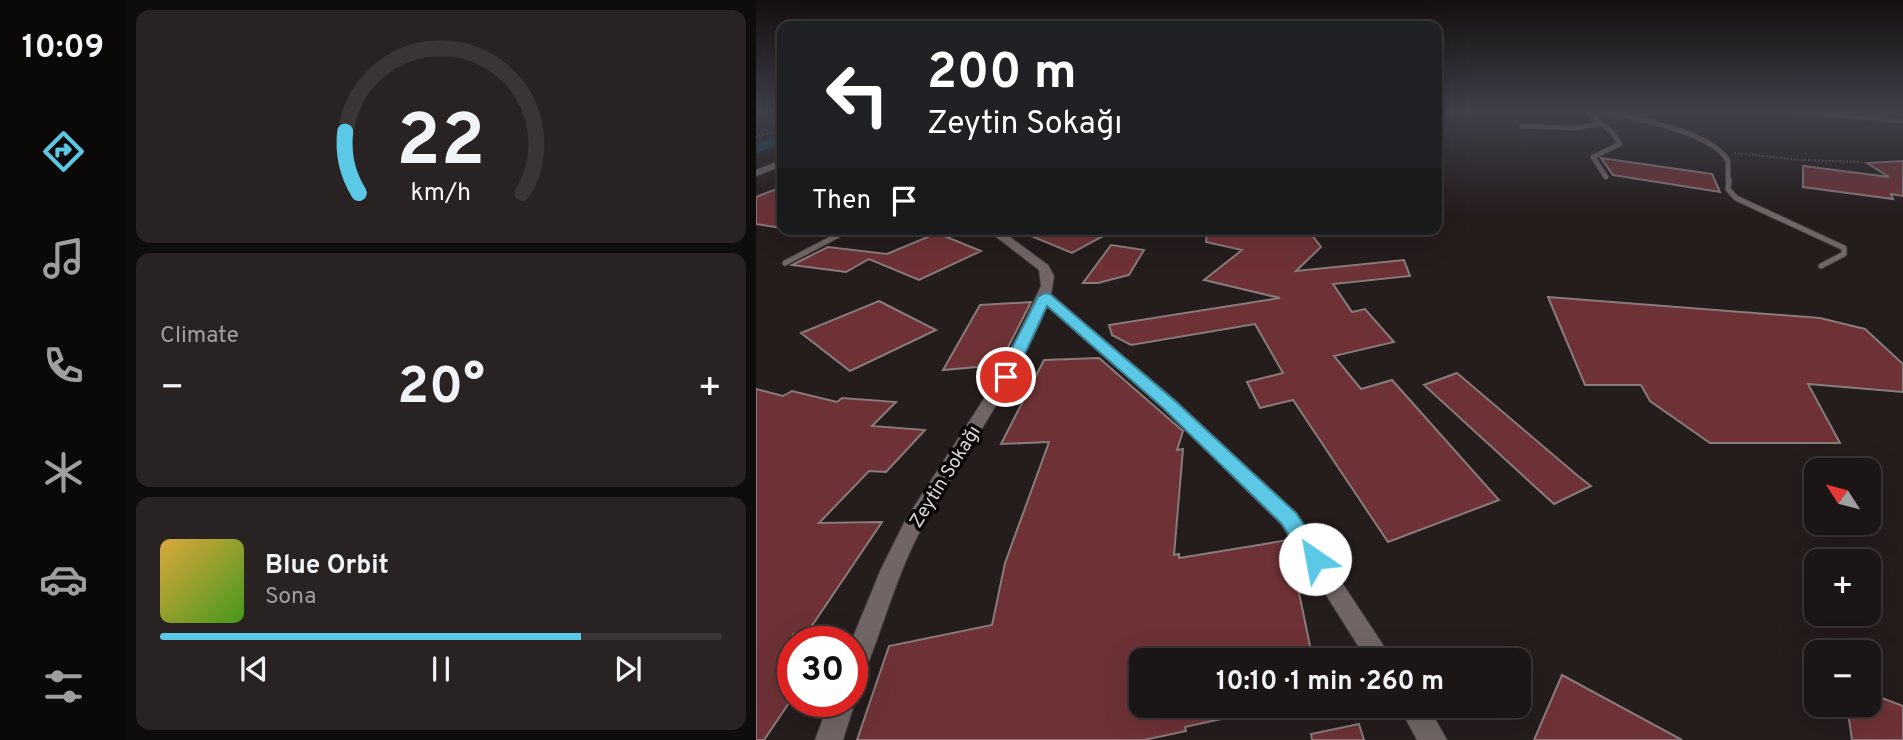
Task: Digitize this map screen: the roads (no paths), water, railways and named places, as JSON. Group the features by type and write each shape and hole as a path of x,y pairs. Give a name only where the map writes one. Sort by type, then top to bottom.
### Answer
{"street":[{"path":"756,173 777,165"},
{"path":"999,235 1044,268 1048,276 1045,297 1168,403 1289,519 1373,648"},
{"name":"Zeytin Sokağı","path":"868,631 892,569 913,525 1006,377 1045,297"},
{"path":"829,740 837,717"},
{"path":"1419,718 1433,740"}],"lane":[{"path":"1606,177 1593,157 1617,146"},
{"path":"1708,146 1722,152 1730,166 1728,189 1736,198 1844,248 1844,254 1821,266"},
{"path":"785,263 839,235"}],"waterway":[{"path":"756,148 763,146"}]}
